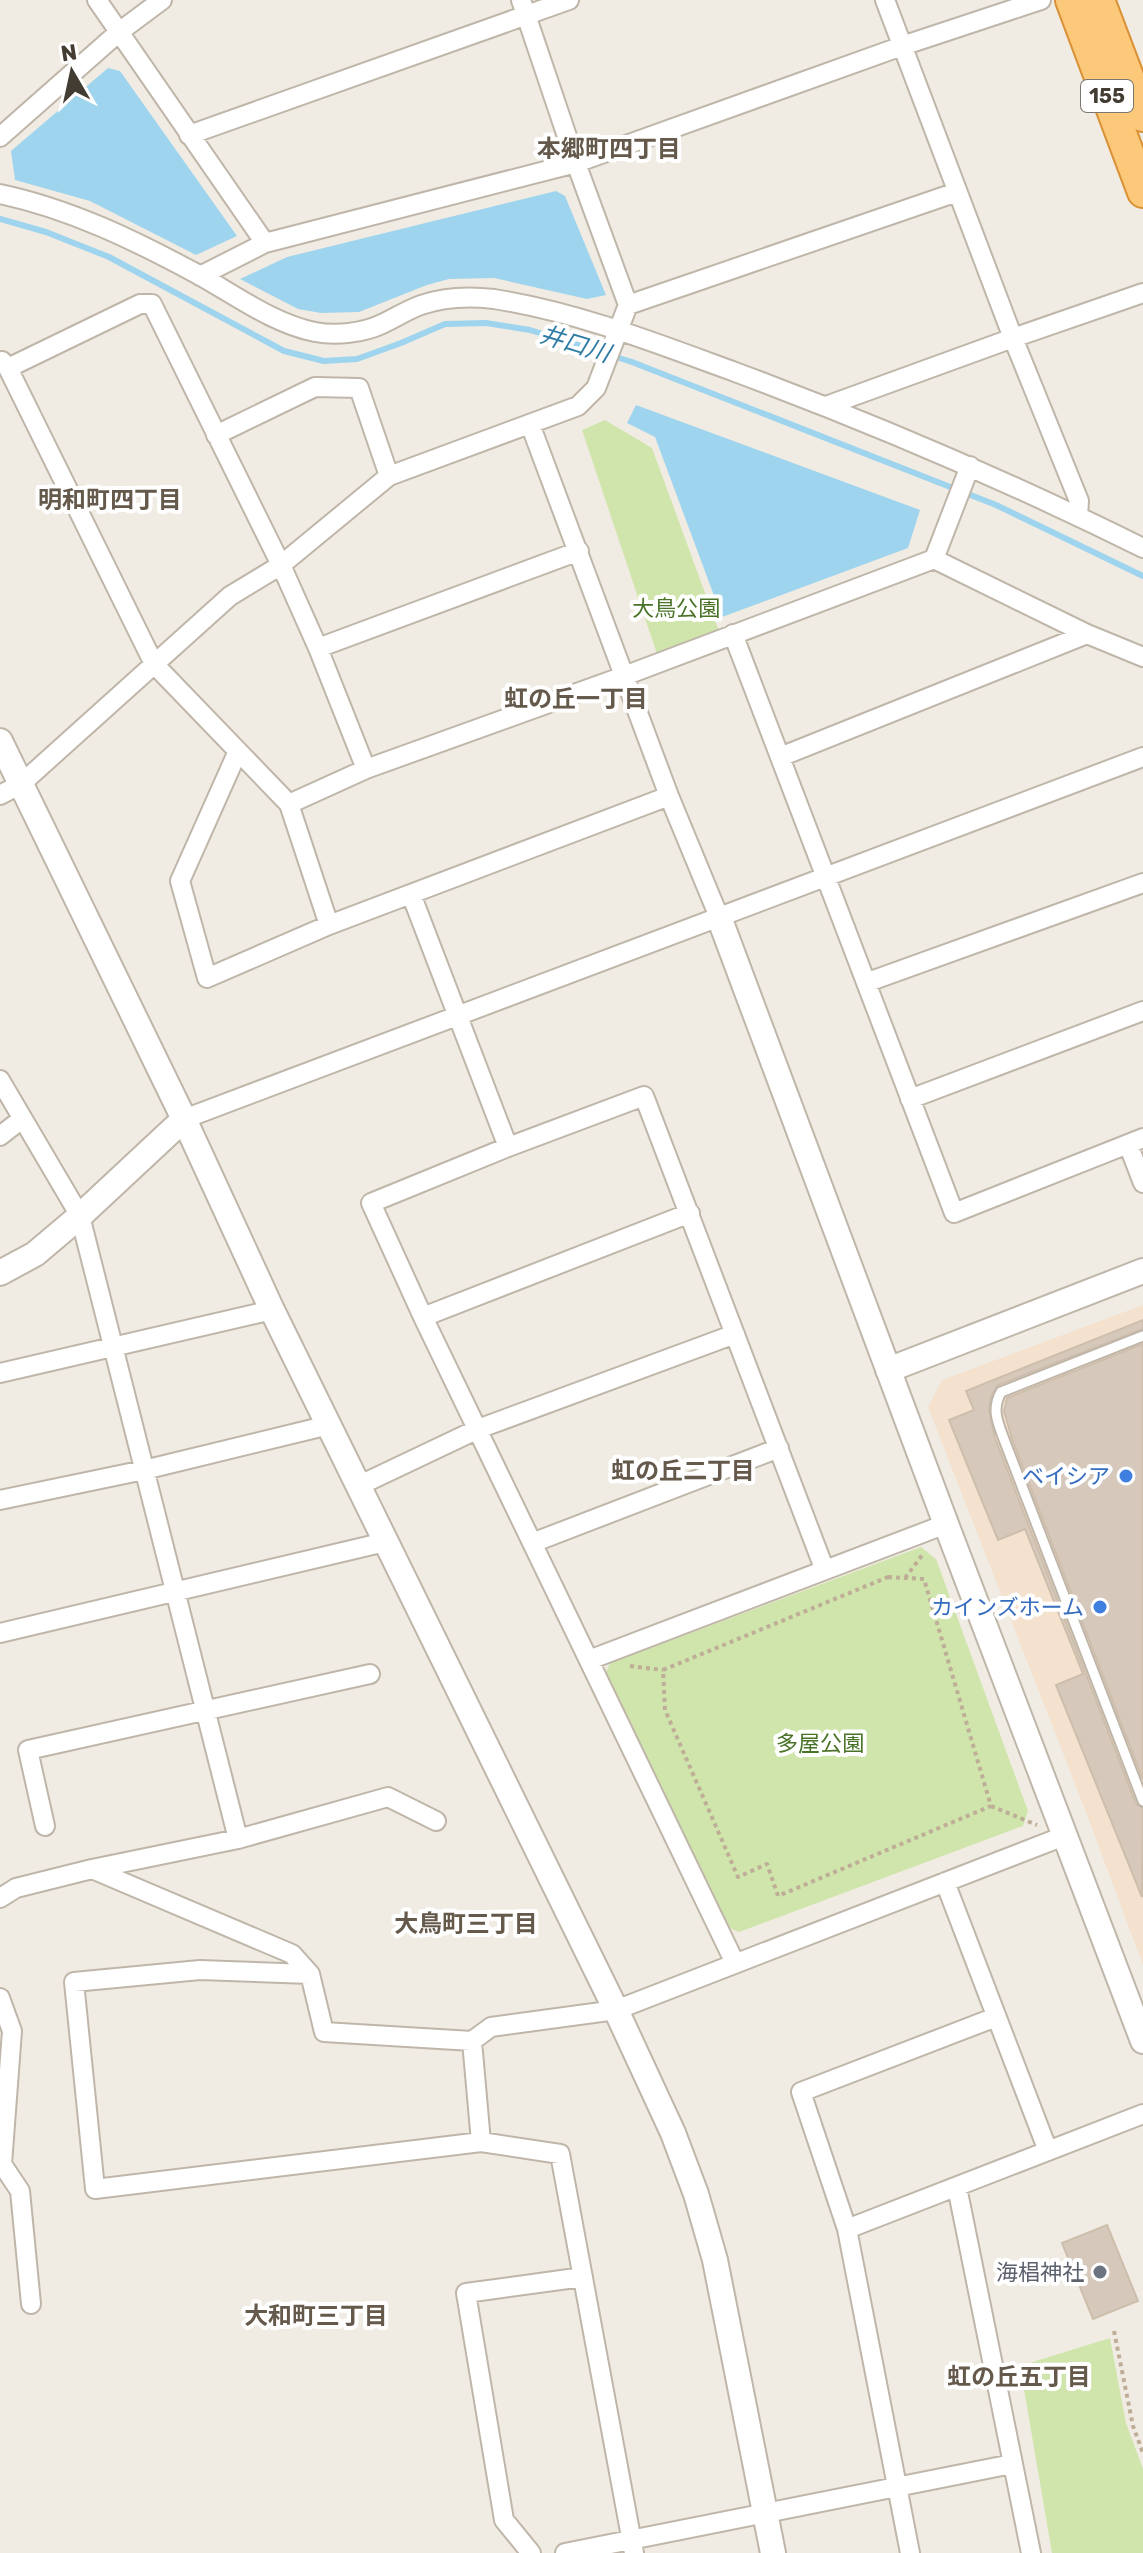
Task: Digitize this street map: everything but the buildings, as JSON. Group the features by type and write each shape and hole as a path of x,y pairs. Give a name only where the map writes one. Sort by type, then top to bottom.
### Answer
{"highway":[{"name":"155","path":"1071,0 1143,192"},
{"name":"155","path":"1099,0 1143,116"}],"street":[{"path":"97,0 265,243"},
{"path":"0,137 119,32 162,0"},
{"path":"189,135 523,7 569,0"},
{"path":"885,0 1013,338 1079,501 1078,516"},
{"path":"200,276 265,243 576,163 902,46 1041,0"},
{"path":"11,790 230,596 281,565 389,476 578,406 596,388 628,305 523,7"},
{"path":"628,305 957,192"},
{"path":"0,194 93,222 277,318 315,332 347,333 378,326 420,305 455,297 529,306 620,329 826,406 970,466 1143,548"},
{"path":"826,406 1143,293"},
{"path":"329,925 289,804 154,664 4,363 150,302 281,565 366,769"},
{"path":"216,435 315,387 359,388 389,476"},
{"path":"530,424 1143,2041"},
{"path":"934,559 970,466"},
{"path":"318,648 579,551"},
{"path":"289,804 366,769 934,559 1087,634 1143,657"},
{"path":"733,634 954,1213 1135,1141 1143,1183"},
{"path":"780,757 1087,634"},
{"path":"0,741 11,790 184,1119 272,1310 616,2010 673,2133 696,2194 715,2260 773,2553"},
{"path":"238,751 180,881 207,978 329,925 669,796"},
{"path":"0,1273 35,1254 184,1119 1143,757"},
{"path":"868,982 1143,883"},
{"path":"411,894 508,1147"},
{"path":"910,1099 1143,1011"},
{"path":"0,1080 80,1216 238,1839"},
{"path":"735,1963 371,1203 644,1096 824,1568"},
{"path":"0,1136 22,1119"},
{"path":"423,1317 690,1213"},
{"path":"888,1370 1143,1271"},
{"path":"0,1373 272,1310"},
{"path":"358,1486 478,1429 735,1334"},
{"path":"0,1500 144,1470 329,1425"},
{"path":"532,1543 779,1448"},
{"path":"589,1660 946,1524"},
{"path":"0,1633 385,1542"},
{"path":"45,1826 28,1750 370,1674"},
{"path":"0,1898 16,1888 238,1839 388,1797 436,1821"},
{"path":"92,1869 292,1954 310,1974 324,2032 472,2041 491,2027 616,2010 1064,1836"},
{"path":"945,1882 1048,2151"},
{"path":"310,1974 200,1970 74,1982 95,2189 481,2142 560,2154 632,2547"},
{"path":"0,1998 12,2031 2,2164 20,2191 31,2304"},
{"path":"910,2553 847,2229 801,2092 996,2017"},
{"path":"472,2041 481,2142"},
{"path":"847,2229 1143,2114"},
{"path":"957,2187 1031,2553"},
{"path":"531,2553 504,2520 466,2293 583,2277"},
{"path":"565,2553 632,2547 765,2512 1012,2464"}],"lane":[{"path":"1143,1336 1001,1392 994,1403 1005,1442 1143,1801"}],"path":[{"path":"991,1806 924,1579 888,1577 663,1670 665,1710 738,1877 767,1864 778,1896 991,1806 1064,1836"},
{"path":"1114,2331 1133,2426 1143,2453"}],"shaded area":[{"name":"カインズホーム","path":"1143,1305 1143,1965 928,1407 942,1380"}],"green space":[{"name":"大鳥公園","path":"605,420 652,448 720,634 658,657 582,430"},
{"name":"多屋公園","path":"921,1547 936,1559 1028,1811 1023,1826 739,1932 730,1928 605,1674 610,1663"},
{"path":"1110,2338 1126,2423 1143,2469 1143,2553 1052,2553 1020,2366"}],"water":[{"path":"108,68 120,71 237,236 196,255 90,201 15,180 11,151"},
{"path":"556,191 565,196 606,295 587,299 494,278 449,279 359,312 321,313 298,309 240,279 287,257"},
{"path":"636,405 920,510 908,548 722,617 655,437 627,423"}],"waterway":[{"name":"井口川","path":"0,219 46,232 109,257 284,351 324,361 357,359 445,324 486,323 530,330 632,362 996,505 1143,576"}],"place":[{"name":"ベイシア","path":"1126,1476"},
{"name":"カインズホーム","path":"1100,1607"},
{"name":"海椙神社","path":"1100,2272"}],"district":[{"name":"本郷町四丁目","path":"609,149"},
{"name":"明和町四丁目","path":"110,500"},
{"name":"虹の丘一丁目","path":"576,699"},
{"name":"虹の丘二丁目","path":"683,1471"},
{"name":"大鳥町三丁目","path":"466,1924"},
{"name":"大和町三丁目","path":"316,2316"},
{"name":"虹の丘五丁目","path":"1019,2377"}]}
